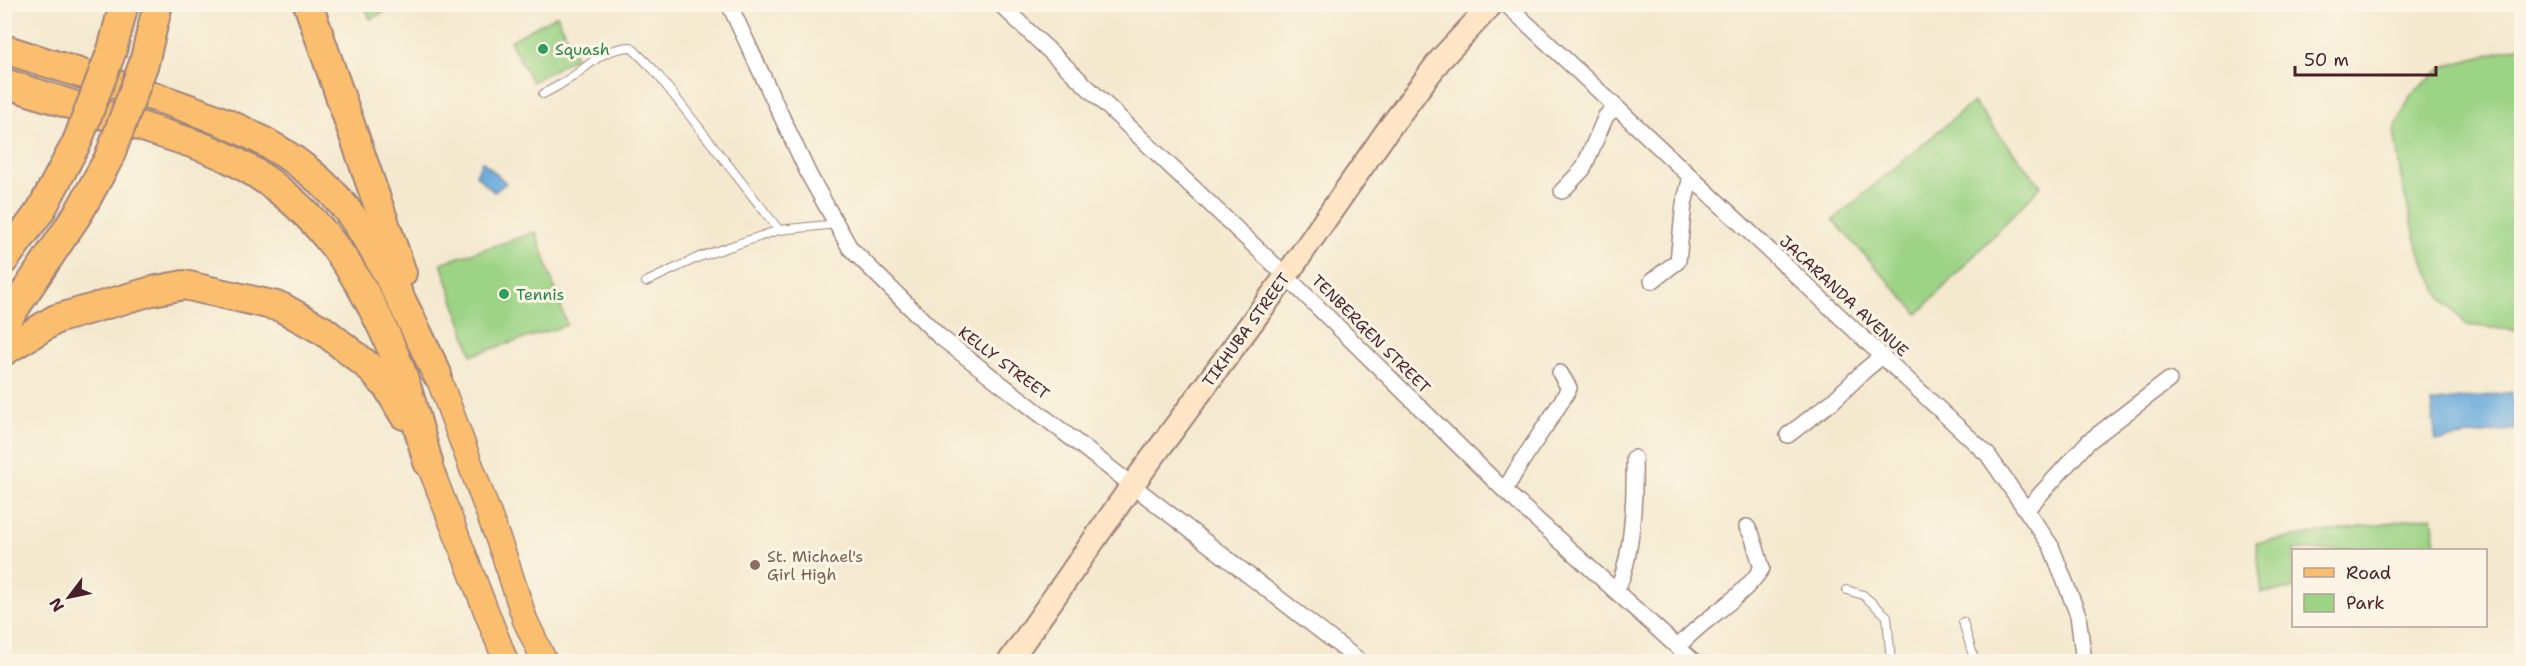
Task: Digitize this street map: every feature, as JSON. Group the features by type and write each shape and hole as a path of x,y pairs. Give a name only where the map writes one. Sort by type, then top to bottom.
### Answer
{"highway":[{"path":"4,260 41,210 77,142 112,50 124,4"},
{"path":"4,324 73,222 109,158 144,63 158,4"},
{"path":"308,4 437,374"},
{"path":"318,4 372,189"},
{"path":"4,49 189,108 227,123 280,149 319,182 350,213 380,259 437,374"},
{"path":"4,83 185,141 227,157 264,177 300,206 327,235 356,276 381,325 400,368 428,462"},
{"path":"4,351 56,319 152,291 184,285 281,307 324,331 387,386 428,462"}],"main road":[{"path":"437,374 505,558 525,620 545,662"},
{"path":"428,462 506,662"}],"street":[{"name":"KELLY STREET","path":"729,4 809,175 850,248 939,336 1361,662"},
{"name":"TENBERGEN STREET","path":"1000,4 1286,276 1505,491 1694,662"},
{"name":"TIKHUBA STREET","path":"1009,662 1133,484 1286,276 1440,60 1492,4"},
{"name":"JACARANDA AVENUE","path":"1506,4 1988,455 2051,546 2078,615 2084,662"},
{"path":"1562,191 1583,169 1606,116 1616,107"},
{"path":"1652,281 1678,261 1684,204 1691,177"},
{"path":"1788,435 1833,401 1864,370 1882,356"},
{"path":"1505,491 1516,468 1552,419 1569,388 1560,372"},
{"path":"2026,510 2088,442 2169,380"},
{"path":"1616,591 1623,578 1630,536 1635,484 1634,458"},
{"path":"1678,647 1689,634 1705,624 1751,584 1762,568 1747,527"}],"lane":[{"path":"543,94 574,76 595,58 616,48 631,47 654,70 779,230"},
{"path":"646,282 699,258 779,230 837,224"},
{"path":"1847,590 1863,595 1887,616 1891,662"},
{"path":"1964,622 1975,662"}],"green space":[{"path":"364,5 399,5 370,19"},
{"name":"Squash","path":"557,15 576,57 532,82 510,41"},
{"path":"2522,46 2521,331 2467,325 2443,300 2420,254 2403,189 2394,131 2410,96 2443,67"},
{"path":"1973,102 2041,186 1918,314 1833,220"},
{"name":"Tennis","path":"536,232 567,325 472,355 441,263"},
{"path":"2432,516 2437,549 2292,549 2292,589 2262,593 2256,543"}],"water":[{"path":"482,161 506,183 494,192 476,175"},
{"path":"2512,392 2516,429 2436,441 2431,403"}],"place":[{"name":"Squash","path":"543,49"},
{"name":"Tennis","path":"504,294"},
{"name":"St. Michael's Girl High","path":"755,565"}]}
